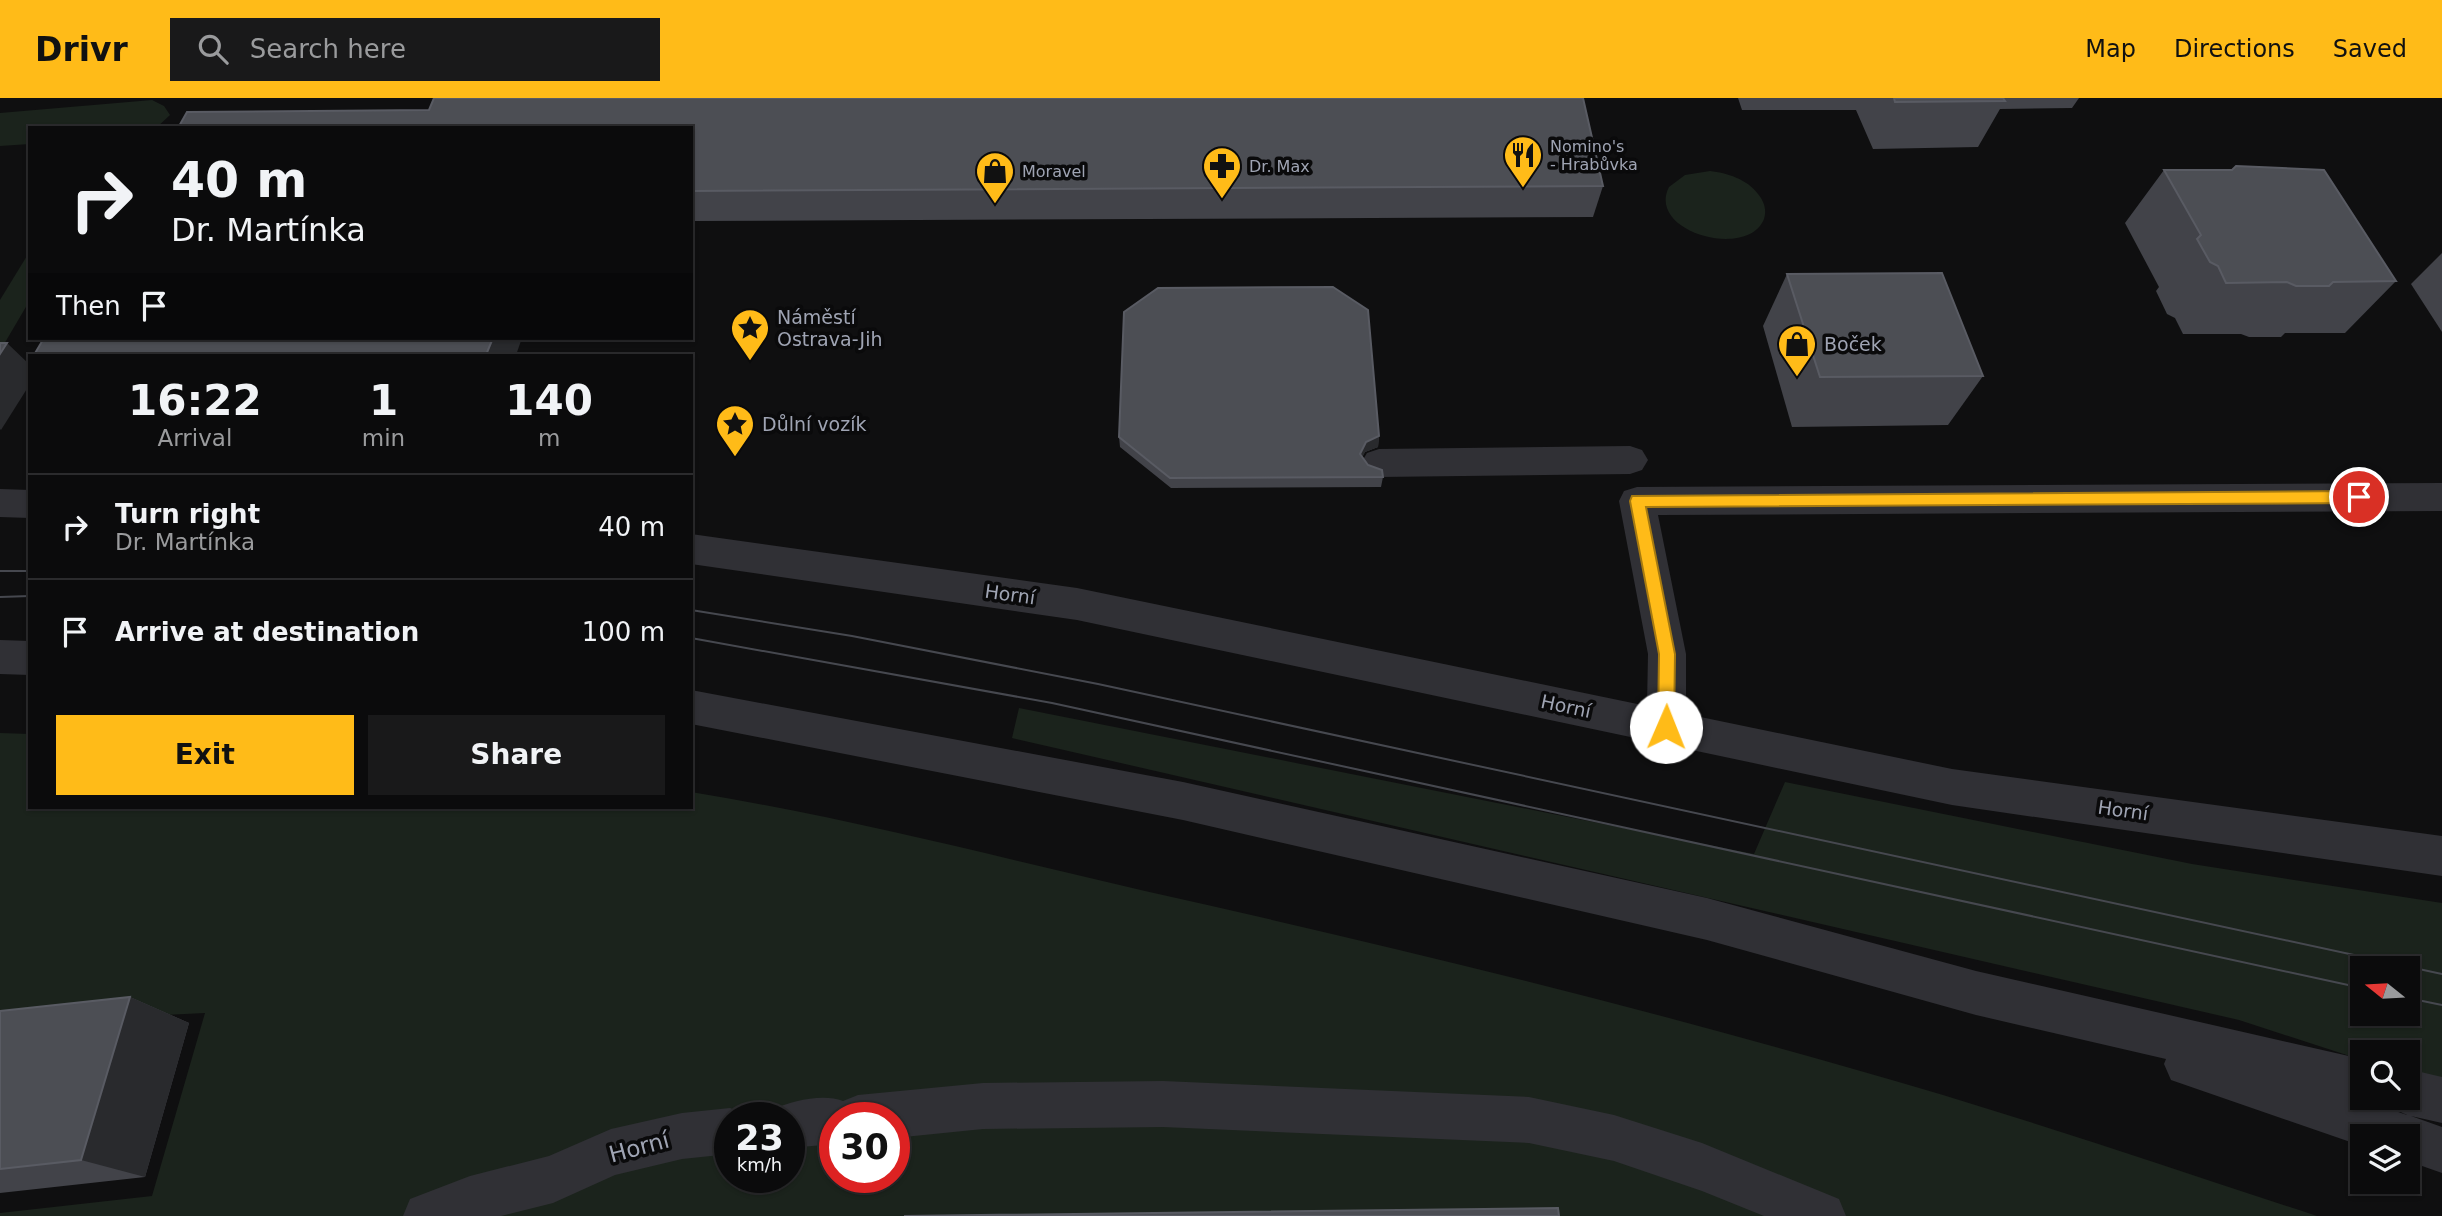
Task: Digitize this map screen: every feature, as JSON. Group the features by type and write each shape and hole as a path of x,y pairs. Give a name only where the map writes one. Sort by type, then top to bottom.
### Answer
{"street":[{"path":"1379,463 1630,460"},
{"path":"1666,727 1667,654 1637,501 2442,497"},
{"path":"0,503 28,504"},
{"name":"Horní","path":"693,549 1077,604 1952,787 2442,856"},
{"path":"0,657 28,657"},
{"path":"693,707 1210,807 1707,919 1976,993 2350,1079"},
{"path":"2326,838 2442,843"},
{"path":"1976,993 2365,1124"},
{"path":"2420,1095 2442,1100"},
{"path":"910,1113 983,1106 1163,1104 1529,1119 1614,1138 1702,1167 1822,1216"},
{"name":"Horní","path":"427,1216 470,1200 553,1179 611,1152 682,1136 714,1133"},
{"path":"2420,1142 2442,1150"},
{"name":"Horní","path":"524,1216 553,1179"}],"shaded area":[{"path":"152,100 164,106 170,115 158,126 28,126 28,144 0,146 0,113"},
{"path":"1710,171 1730,175 1742,181 1760,197 1765,216 1754,231 1739,238 1721,239 1685,228 1672,217 1666,203 1669,187 1685,175"},
{"path":"28,254 28,303 0,351 0,300"},
{"path":"1019,708 1754,854 1785,782 2192,864 2442,903 2442,1085 2420,1078 2420,1040 2350,1040 2350,1056 2239,1020 1012,738"},
{"path":"0,733 28,734 28,809 693,809 693,792 806,813 1499,974 1675,1020 1967,1103 2317,1216 0,1216 0,1213 152,1196 205,1013 124,1017 0,1030"}],"building":[{"path":"434,98 1583,98 1603,186 693,191 693,126 179,126 187,112 429,110"},
{"path":"1894,98 2003,98 2005,101 1895,102"},
{"path":"2236,166 2324,170 2396,281 2333,282 2329,286 2296,286 2287,282 2226,283 2218,266 2210,262 2197,239 2201,235 2164,170 2232,170"},
{"path":"1942,273 1983,376 1820,377 1787,274"},
{"path":"1333,287 1368,310 1379,436 1366,442 1360,454 1368,465 1382,470 1383,477 1170,478 1119,437 1124,312 1158,288"},
{"path":"43,340 492,340 486,354 35,354"},
{"path":"0,343 7,343 0,354"},
{"path":"130,997 81,1160 0,1169 0,1011"},
{"path":"1558,1208 1559,1216 904,1216"}],"tram line":[{"path":"0,571 28,571"},
{"path":"0,597 28,596"},
{"path":"693,610 852,636 1098,684 2442,974"},
{"path":"693,638 1052,703 2350,985"},
{"path":"2420,1000 2442,1005"}],"place":[{"name":"Nomino's - Hrabůvka","path":"1523,189"},
{"name":"Dr. Max","path":"1222,200"},
{"name":"Moravel","path":"995,205"},
{"name":"Náměstí Ostrava-Jih","path":"750,362"},
{"name":"Boček","path":"1797,378"},
{"name":"Důlní vozík","path":"735,458"}],"route":[{"path":"1666,727 1667,654 1637,501 2359,497"}]}
